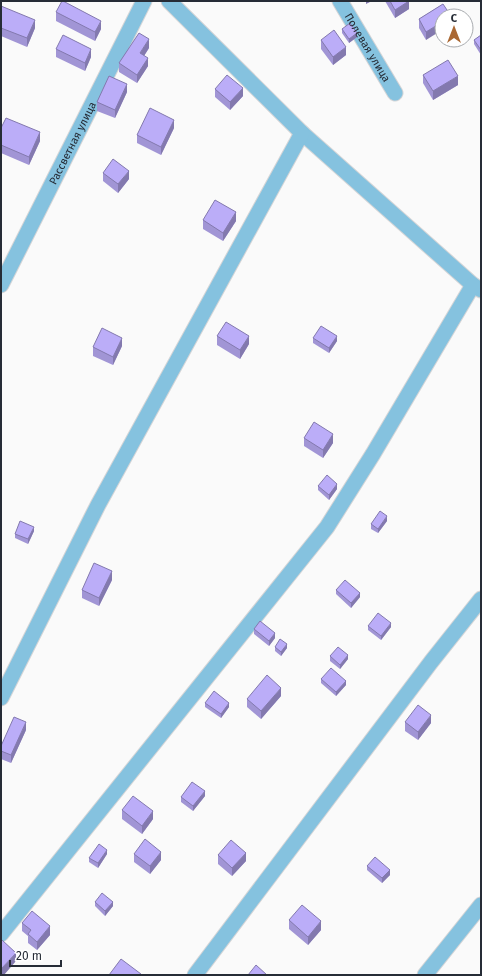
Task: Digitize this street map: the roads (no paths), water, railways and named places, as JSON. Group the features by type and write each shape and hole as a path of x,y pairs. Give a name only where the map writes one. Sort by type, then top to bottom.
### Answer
{"street":[{"name":"Рассветная улица","path":"1,285 144,1"},
{"path":"1,934 327,527 477,288 302,133 169,1"},
{"name":"Полевая улица","path":"340,1 395,93"},
{"path":"1,698 98,505 302,133"},
{"path":"195,975 431,662 481,599"},
{"path":"425,975 481,905"}]}
